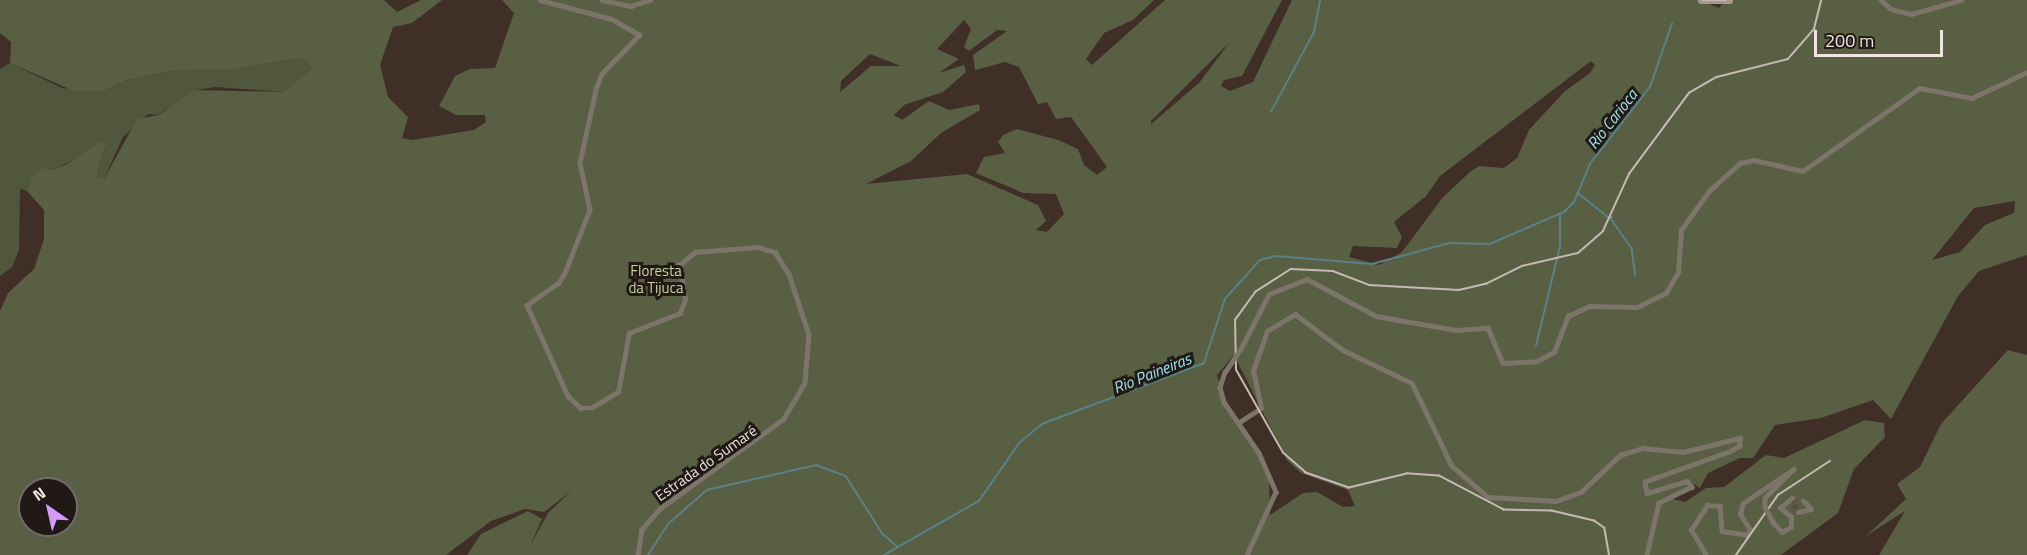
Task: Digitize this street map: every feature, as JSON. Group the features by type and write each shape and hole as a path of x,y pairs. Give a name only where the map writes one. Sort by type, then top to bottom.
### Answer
{"street":[{"name":"Estrada do Sumaré","path":"540,0 612,19 640,35 602,74 596,90 580,164 590,210 565,273 560,284 527,305 568,396 581,408 591,408 618,392 629,333 680,313 685,299 679,265 695,252 758,247 775,252 789,274 809,335 805,382 784,419 660,509 642,530 638,555"},
{"path":"602,0 631,6 650,0"},
{"path":"1701,0 1729,0"},
{"path":"1881,0 1890,9 1911,14 1961,0"},
{"path":"1247,555 1276,492 1220,389 1269,294 1307,279 1376,316 1456,330 1488,328 1503,363 1537,362 1554,352 1568,316 1589,306 1637,307 1666,293 1678,272 1681,230 1709,191 1740,163 1754,160 1803,171 1920,87 1972,98 2027,72"},
{"path":"1238,423 1261,408 1253,371 1267,331 1295,314 1343,350 1412,383 1452,466 1488,497 1556,501 1581,492 1620,455 1643,448 1683,452 1740,438 1740,446 1729,452 1645,482 1647,493 1687,481 1692,487 1659,503 1647,555"},
{"path":"1706,555 1691,530 1707,505 1720,506 1722,531 1746,535 1750,530 1740,514 1743,503 1794,470 1765,498 1765,507 1773,522 1782,532 1791,527 1791,517 1780,508 1792,498"},
{"path":"1798,512 1811,509 1803,501"}],"green space":[{"name":"Floresta da Tijuca","path":"0,0 384,0 397,12 421,0 442,0 412,23 393,27 380,65 388,97 408,117 402,138 412,140 474,130 486,122 485,115 456,115 439,106 455,76 470,69 495,68 514,13 502,0 1154,0 1133,20 1104,33 1086,59 1092,65 1165,0 1282,0 1242,76 1224,80 1221,86 1230,91 1253,82 1292,0 1700,0 1719,8 1725,0 2027,0 2027,255 1979,271 1958,296 1891,419 1873,400 1821,418 1775,425 1753,458 1740,458 1708,473 1700,488 1687,480 1690,487 1672,499 1685,502 1706,488 1724,487 1766,455 1784,458 1865,420 1884,423 1885,437 1854,469 1838,513 1781,555 467,555 481,534 528,511 542,519 530,546 548,513 570,492 544,512 525,509 491,521 446,555 0,555 0,311 8,293 34,269 44,239 44,210 27,191 31,176 44,167 53,170 67,164 100,142 107,143 97,170 98,178 104,179 137,119 159,115 194,90 283,92 313,68 300,58 232,70 172,71 127,80 104,91 74,91 10,63 11,42 0,33","holes":["964,20 971,29 964,47 969,51 997,30 1007,31 973,55 975,70 1005,62 1019,67 1038,104 1047,102 1056,119 1071,117 1107,167 1097,175 1084,165 1078,149 1058,140 1017,129 1003,135 998,142 1005,153 984,157 976,173 1023,193 1056,194 1064,214 1047,232 1036,230 1046,221 1038,205 967,174 866,184 911,161 941,133 980,110 979,104 949,110 929,101 902,120 894,115 904,105 943,92 966,72 964,65 939,73 959,59 937,49","1230,42 1199,83 1151,124 1151,121","870,54 901,66 871,66 840,92 841,81","1591,61 1595,65 1590,73 1564,92 1529,130 1517,158 1504,168 1479,166 1470,172 1443,197 1402,252 1379,265 1349,257 1353,246 1397,248 1402,237 1394,222 1426,196 1440,176","2015,201 2014,213 1985,225 1960,252 1932,260 1974,208","1234,355 1287,460 1301,473 1348,490 1355,506 1343,507 1317,492 1303,493 1270,515 1269,471 1223,396 1217,375"]},
{"path":"300,58 313,68 283,92 215,87 195,90 158,115 148,114 123,137 104,179 98,179 97,170 107,143 53,170 44,167 31,176 27,191 20,189 19,250 12,267 0,276 0,69 10,63 62,88 104,91 127,80 172,71 232,70"},
{"path":"2008,350 2027,355 2027,555 1879,555 1905,511 1866,536 1906,499 1897,484 1920,467 1941,424"}],"waterway":[{"path":"1271,112 1314,32 1320,0"},
{"name":"Rio Paineiras","path":"884,555 979,501 1020,442 1042,424 1204,363 1225,299 1260,260 1276,256 1372,264 1450,243 1490,244 1564,212 1574,202 1590,164 1650,87 1672,24"},
{"path":"1578,193 1612,220 1632,249 1636,276"},
{"path":"1536,346 1560,246 1560,214"},
{"path":"648,555 668,524 707,490 816,465 846,476 883,534 897,546"}],"tunnel":[{"path":"1792,498 1798,512"}],"tram line":[{"path":"1703,0 1726,0"},
{"path":"1609,555 1604,528 1594,521 1552,511 1504,510 1439,476 1407,474 1349,488 1306,473 1283,453 1236,370 1235,320 1255,292 1291,269 1333,271 1369,285 1459,290 1486,284 1522,266 1578,253 1603,231 1629,174 1689,93 1717,77 1788,59 1814,29 1821,0"},
{"path":"1736,555 1778,495 1830,461"}],"water label":[{"name":"Rio Carioca","path":"1612,119"}]}
